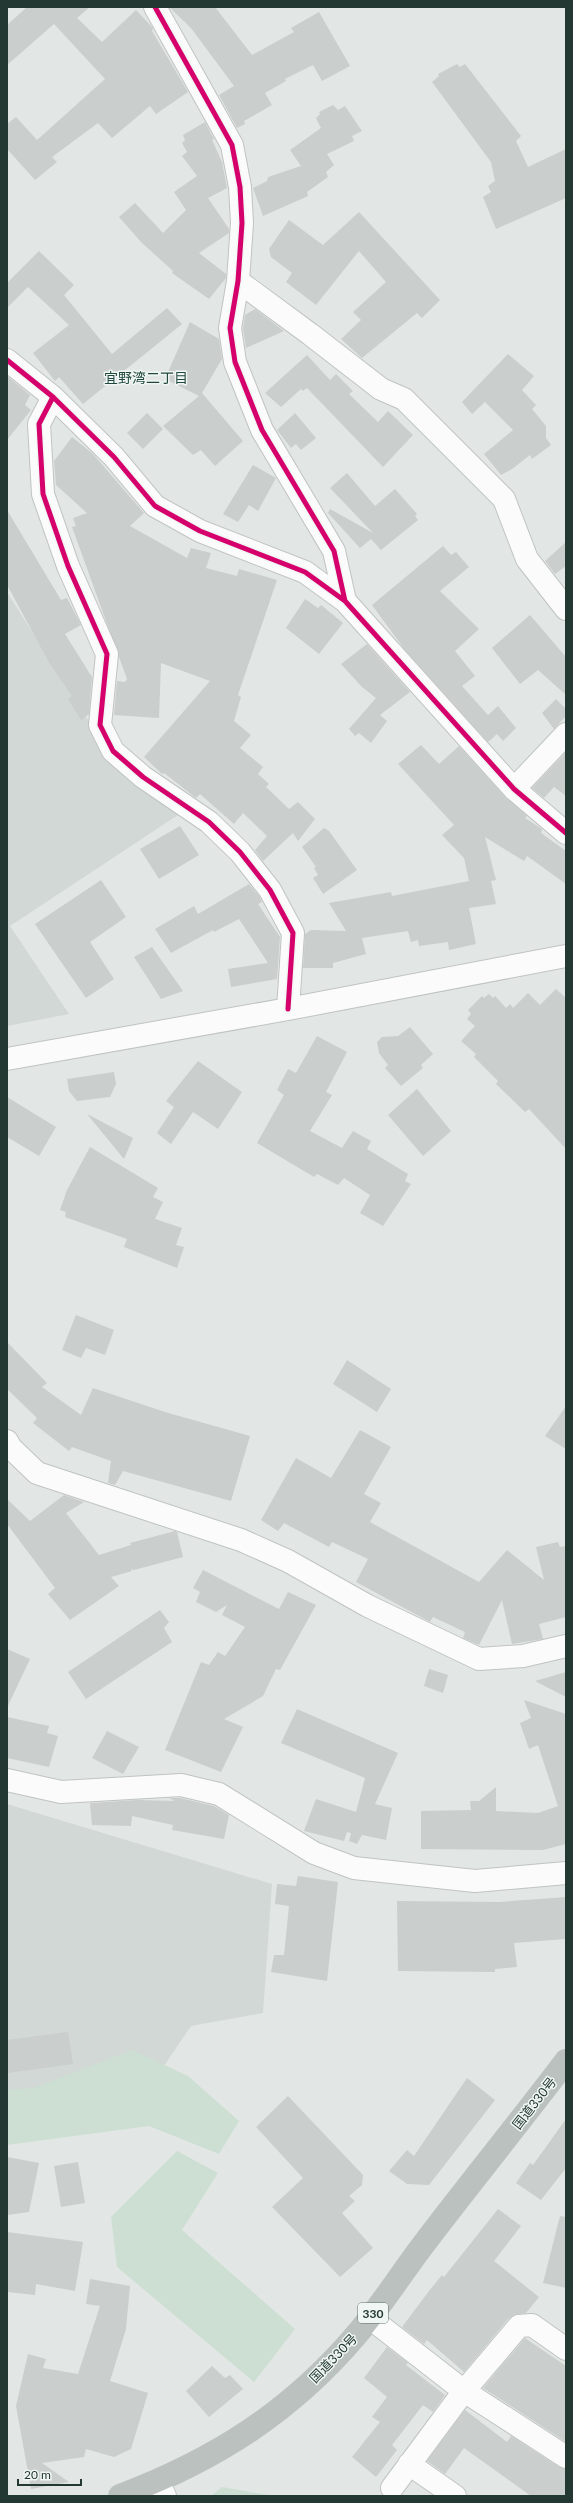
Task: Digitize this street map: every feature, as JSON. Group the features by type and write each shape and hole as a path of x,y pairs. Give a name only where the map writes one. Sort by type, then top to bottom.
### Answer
{"highway":[{"name":"国道330号","path":"120,2496 161,2489 202,2460 241,2438 319,2375 370,2318 422,2246 566,2061"}],"street":[{"path":"155,7 232,145 240,187 242,223 238,281 230,328 234,362 262,430 334,551 345,601"},
{"path":"238,281 381,389 404,399 504,499 527,559 566,609"},
{"path":"7,360 53,397 114,458 155,506 200,530 305,572 345,601 514,789 566,833"},
{"path":"53,397 39,424 43,494 68,566 107,654 100,725 113,751 143,777 209,822 240,852 270,890 293,934 288,1009"},
{"path":"514,789 566,734"},
{"path":"7,1059 288,1009 566,956"},
{"path":"7,1440 11,1448 37,1473 241,1540 288,1561 368,1606 479,1659 523,1656 566,1646"},
{"path":"7,1780 61,1792 181,1785 219,1794 314,1853 354,1868 475,1881 566,1873"},
{"path":"370,2318 464,2391 566,2457"},
{"path":"392,2488 464,2391 519,2326 532,2325 566,2349"},
{"path":"409,2464 455,2496"}],"shaded area":[{"path":"7,592 117,766 184,811 10,926 69,1014 7,1026"},
{"path":"7,1804 272,1884 263,2013 191,2026 132,2113 7,2129"}],"green space":[{"path":"132,2050 188,2076 239,2121 219,2154 149,2126 7,2145 7,2090 34,2088"},
{"path":"177,2151 218,2173 182,2230 295,2329 254,2382 117,2267 111,2217"},
{"path":"222,2487 274,2496 211,2496"}],"building":[{"path":"27,7 90,7 77,18 102,42 136,10 153,28 152,31 188,92 156,114 150,106 112,138 98,123 52,157 57,162 35,180 7,149 7,124 16,117 37,140 105,79 54,24 7,65 7,25"},
{"path":"169,7 215,7 252,55 294,32 291,28 319,12 350,66 322,81 313,65 285,79 286,81 265,93 272,105 244,121 245,124 237,128 219,95 234,86 191,28"},
{"path":"457,64 460,67 465,64 521,136 516,141 528,167 566,149 566,198 496,229 483,197 491,192 488,186 495,181 491,162 432,82 439,76 438,74"},
{"path":"333,105 338,110 345,106 362,131 352,136 354,141 327,154 334,165 326,172 328,177 307,192 308,196 263,216 253,188 267,181 268,177 301,166 290,150 321,128 316,118 320,114 319,112"},
{"path":"205,122 214,139 212,140 222,162 227,188 208,198 229,229 229,233 199,253 226,274 226,278 209,299 172,273 173,271 141,242 119,217 135,203 163,233 186,210 174,192 197,176 182,156 187,152 182,143 185,140 183,135"},
{"path":"359,212 440,300 422,318 417,313 362,358 341,339 361,320 353,312 386,282 359,251 316,305 286,282 292,273 271,257 269,249 289,220 323,245"},
{"path":"39,251 74,285 64,295 112,354 167,308 182,324 83,404 59,377 55,381 33,353 69,325 28,287 7,308 7,283"},
{"path":"255,309 284,331 246,348 243,328 245,315"},
{"path":"190,322 219,339 222,359 202,393 243,441 215,466 201,450 193,455 163,426 199,396 165,379"},
{"path":"508,354 534,376 522,390 536,405 532,409 546,426 546,438 551,445 532,459 530,455 512,469 501,475 484,454 513,430 485,402 472,414 462,402"},
{"path":"307,355 330,380 336,374 353,391 349,394 378,422 388,411 413,435 383,467 307,388 303,391 301,389 281,407 265,393"},
{"path":"7,376 30,395 25,405 31,410 7,440"},
{"path":"147,413 163,429 143,449 127,433"},
{"path":"295,413 316,438 301,450 296,444 291,448 277,430"},
{"path":"72,437 93,454 144,513 130,526 187,558 191,548 211,553 206,568 237,576 239,569 277,580 238,695 241,697 234,721 251,735 240,748 263,767 258,774 269,784 266,787 289,809 298,802 315,819 298,841 293,833 263,861 255,850 267,836 243,813 234,824 200,794 196,798 164,773 162,774 144,757 210,681 161,663 159,718 114,715 117,681 125,682 127,679 72,527 76,526 73,518 87,513 56,485 54,461"},
{"path":"253,465 276,478 258,511 249,505 238,522 223,514"},
{"path":"347,473 375,506 395,489 417,514 415,516 418,520 381,550 371,539 360,548 328,513 330,509 373,533 330,488"},
{"path":"7,510 61,600 67,598 81,625 65,634 92,677 89,714 81,720 68,699 72,696 50,664 7,585"},
{"path":"566,542 566,566 555,574 545,561"},
{"path":"443,546 451,555 456,552 469,567 440,591 479,629 455,651 475,676 462,686 488,715 498,706 516,728 503,741 497,734 488,742 405,650 372,605"},
{"path":"305,599 318,608 321,605 343,623 319,654 286,628"},
{"path":"530,615 566,657 566,695 538,670 520,684 492,648"},
{"path":"367,644 410,692 380,715 387,721 371,743 359,733 355,736 349,729 376,698 362,687 341,664"},
{"path":"556,699 566,709 566,716 554,729 542,713"},
{"path":"421,745 439,764 459,746 505,797 527,816 525,818 542,829 541,833 566,851 566,884 527,856 524,861 485,837 496,880 491,881 496,904 469,908 476,944 449,950 448,942 419,946 418,940 411,942 408,931 362,938 366,954 333,963 333,968 303,968 305,934 311,930 346,931 329,903 391,892 392,896 469,881 464,858 442,835 454,825 398,764"},
{"path":"566,752 566,796 554,787 544,798 532,788"},
{"path":"180,826 199,855 159,879 140,849"},
{"path":"324,828 329,831 357,870 323,894 313,878 318,875 314,868 316,867 302,847"},
{"path":"101,880 126,917 90,942 114,979 86,998 35,924"},
{"path":"249,884 260,897 262,902 258,904 280,937 277,979 231,987 228,969 268,963 239,919 214,932 213,930 171,953 155,929 194,906 198,914"},
{"path":"152,947 183,991 161,999 134,957"},
{"path":"556,989 566,998 566,1149 529,1109 525,1112 496,1084 498,1081 474,1057 476,1054 461,1041 475,1026 467,1019 471,1014 468,1010 482,996 484,998 489,994 493,998 495,996 506,1008 510,1004 513,1008 528,993 540,1005"},
{"path":"410,1027 433,1054 421,1065 423,1068 401,1086 385,1068 388,1065 379,1053 377,1042 382,1037 398,1036"},
{"path":"317,1036 347,1052 326,1092 332,1095 310,1131 342,1148 353,1131 371,1141 367,1149 408,1174 405,1181 411,1184 383,1226 360,1213 370,1195 344,1178 338,1185 317,1174 314,1177 257,1143 284,1095 277,1090 288,1069 296,1073"},
{"path":"198,1061 242,1092 218,1129 193,1112 171,1144 157,1133 174,1107 166,1101"},
{"path":"114,1072 116,1084 110,1097 77,1101 69,1091 67,1079"},
{"path":"417,1089 451,1131 423,1156 388,1115"},
{"path":"7,1097 56,1127 39,1156 7,1137"},
{"path":"87,1114 133,1138 124,1159"},
{"path":"90,1147 158,1188 153,1197 163,1202 155,1219 182,1228 176,1245 184,1247 177,1268 124,1247 127,1239 65,1217 66,1212 60,1210 67,1190"},
{"path":"76,1315 114,1330 105,1355 86,1348 81,1358 62,1350"},
{"path":"7,1342 47,1383 42,1387 81,1415 93,1388 165,1412 250,1436 231,1501 123,1471 115,1485 108,1483 111,1461 72,1447 69,1451 33,1423 37,1418 7,1389"},
{"path":"347,1360 391,1389 377,1412 333,1384"},
{"path":"566,1406 566,1449 545,1436"},
{"path":"360,1430 391,1447 364,1494 381,1503 370,1522 479,1582 507,1550 544,1580 536,1547 558,1542 560,1547 566,1546 566,1617 539,1624 543,1639 512,1644 502,1600 479,1645 463,1638 465,1632 433,1617 430,1622 356,1582 368,1559 332,1542 329,1547 284,1523 278,1531 261,1520 296,1458 331,1478"},
{"path":"64,1495 84,1502 66,1513 99,1555 131,1545 130,1543 175,1531 177,1532 183,1557 134,1570 131,1569 132,1571 111,1577 119,1586 70,1620 48,1594 55,1588 7,1524 7,1499 30,1521"},
{"path":"203,1570 279,1609 288,1592 316,1605 280,1670 276,1669 263,1696 224,1719 243,1727 221,1772 165,1750 201,1662 209,1665 218,1652 225,1656 245,1627 222,1615 227,1605 216,1612 196,1602 200,1592 193,1588"},
{"path":"160,1610 169,1622 164,1628 172,1642 86,1699 68,1672"},
{"path":"7,1649 30,1659 7,1708"},
{"path":"429,1669 448,1675 443,1693 424,1686"},
{"path":"566,1672 566,1697 535,1681"},
{"path":"524,1700 566,1714 566,1844 543,1850 421,1849 421,1811 471,1810 470,1801 479,1801 496,1787 496,1811 538,1813 558,1806 538,1745 529,1749 520,1723 531,1718"},
{"path":"297,1709 398,1753 375,1804 392,1808 386,1840 362,1835 357,1844 349,1841 351,1833 347,1832 344,1841 304,1831 316,1799 356,1812 365,1778 281,1743"},
{"path":"7,1717 49,1726 47,1733 58,1736 49,1767 7,1758"},
{"path":"107,1731 139,1747 123,1774 92,1758"},
{"path":"169,1798 180,1798 214,1806 229,1815 224,1839 172,1830 173,1825 132,1816 131,1826 92,1825 90,1803 138,1800 175,1801"},
{"path":"298,1876 338,1882 327,1981 271,1972 274,1955 284,1955 289,1906 275,1904 277,1884 296,1886"},
{"path":"566,1897 566,1939 514,1943 517,1967 495,1969 495,1972 398,1971 397,1901 499,1902"},
{"path":"68,2032 73,2064 7,2073 7,2040"},
{"path":"467,2078 495,2100 429,2185 407,2184 389,2171 407,2150 414,2156"},
{"path":"288,2096 363,2175 362,2185 349,2196 355,2201 342,2213 373,2248 340,2277 272,2207 303,2178 256,2127"},
{"path":"566,2119 566,2168 541,2200 516,2183 530,2163 533,2165"},
{"path":"7,2157 39,2163 29,2212 7,2215"},
{"path":"78,2162 85,2203 61,2207 54,2166"},
{"path":"498,2209 521,2226 494,2261 539,2297 526,2313 514,2315 509,2318 464,2372 427,2340 424,2344 402,2327 442,2275 444,2277"},
{"path":"560,2216 566,2217 566,2288 543,2283"},
{"path":"7,2232 83,2242 75,2291 36,2284 35,2295 7,2292"},
{"path":"90,2279 130,2286 126,2329 110,2381 148,2393 131,2449 114,2457 86,2449 84,2457 42,2463 69,2482 31,2489 16,2406 28,2354 46,2359 43,2368 78,2374 100,2306 86,2304"},
{"path":"525,2338 566,2366 566,2442 483,2388"},
{"path":"387,2347 408,2363 406,2365 445,2395 433,2412 423,2405 392,2445 397,2450 376,2477 352,2457 380,2422 372,2417 387,2397 364,2378"},
{"path":"212,2366 225,2378 230,2375 243,2389 209,2417 186,2391"},
{"path":"465,2410 507,2442 511,2436 559,2467 566,2469 566,2496 531,2496 464,2448 445,2474 427,2461"}],"cycle path":[{"path":"155,7 232,145 240,187 242,223 238,281 230,328 235,362 262,430 334,551 345,601"},
{"path":"7,360 53,397 114,457 155,506 200,531 305,572 345,601 514,789 566,833"},
{"path":"53,397 39,424 43,494 68,566 107,654 100,725 113,751 143,777 209,822 240,852 270,890 293,933 288,1009"}],"district":[{"name":"宜野湾二丁目","path":"146,377"}]}
